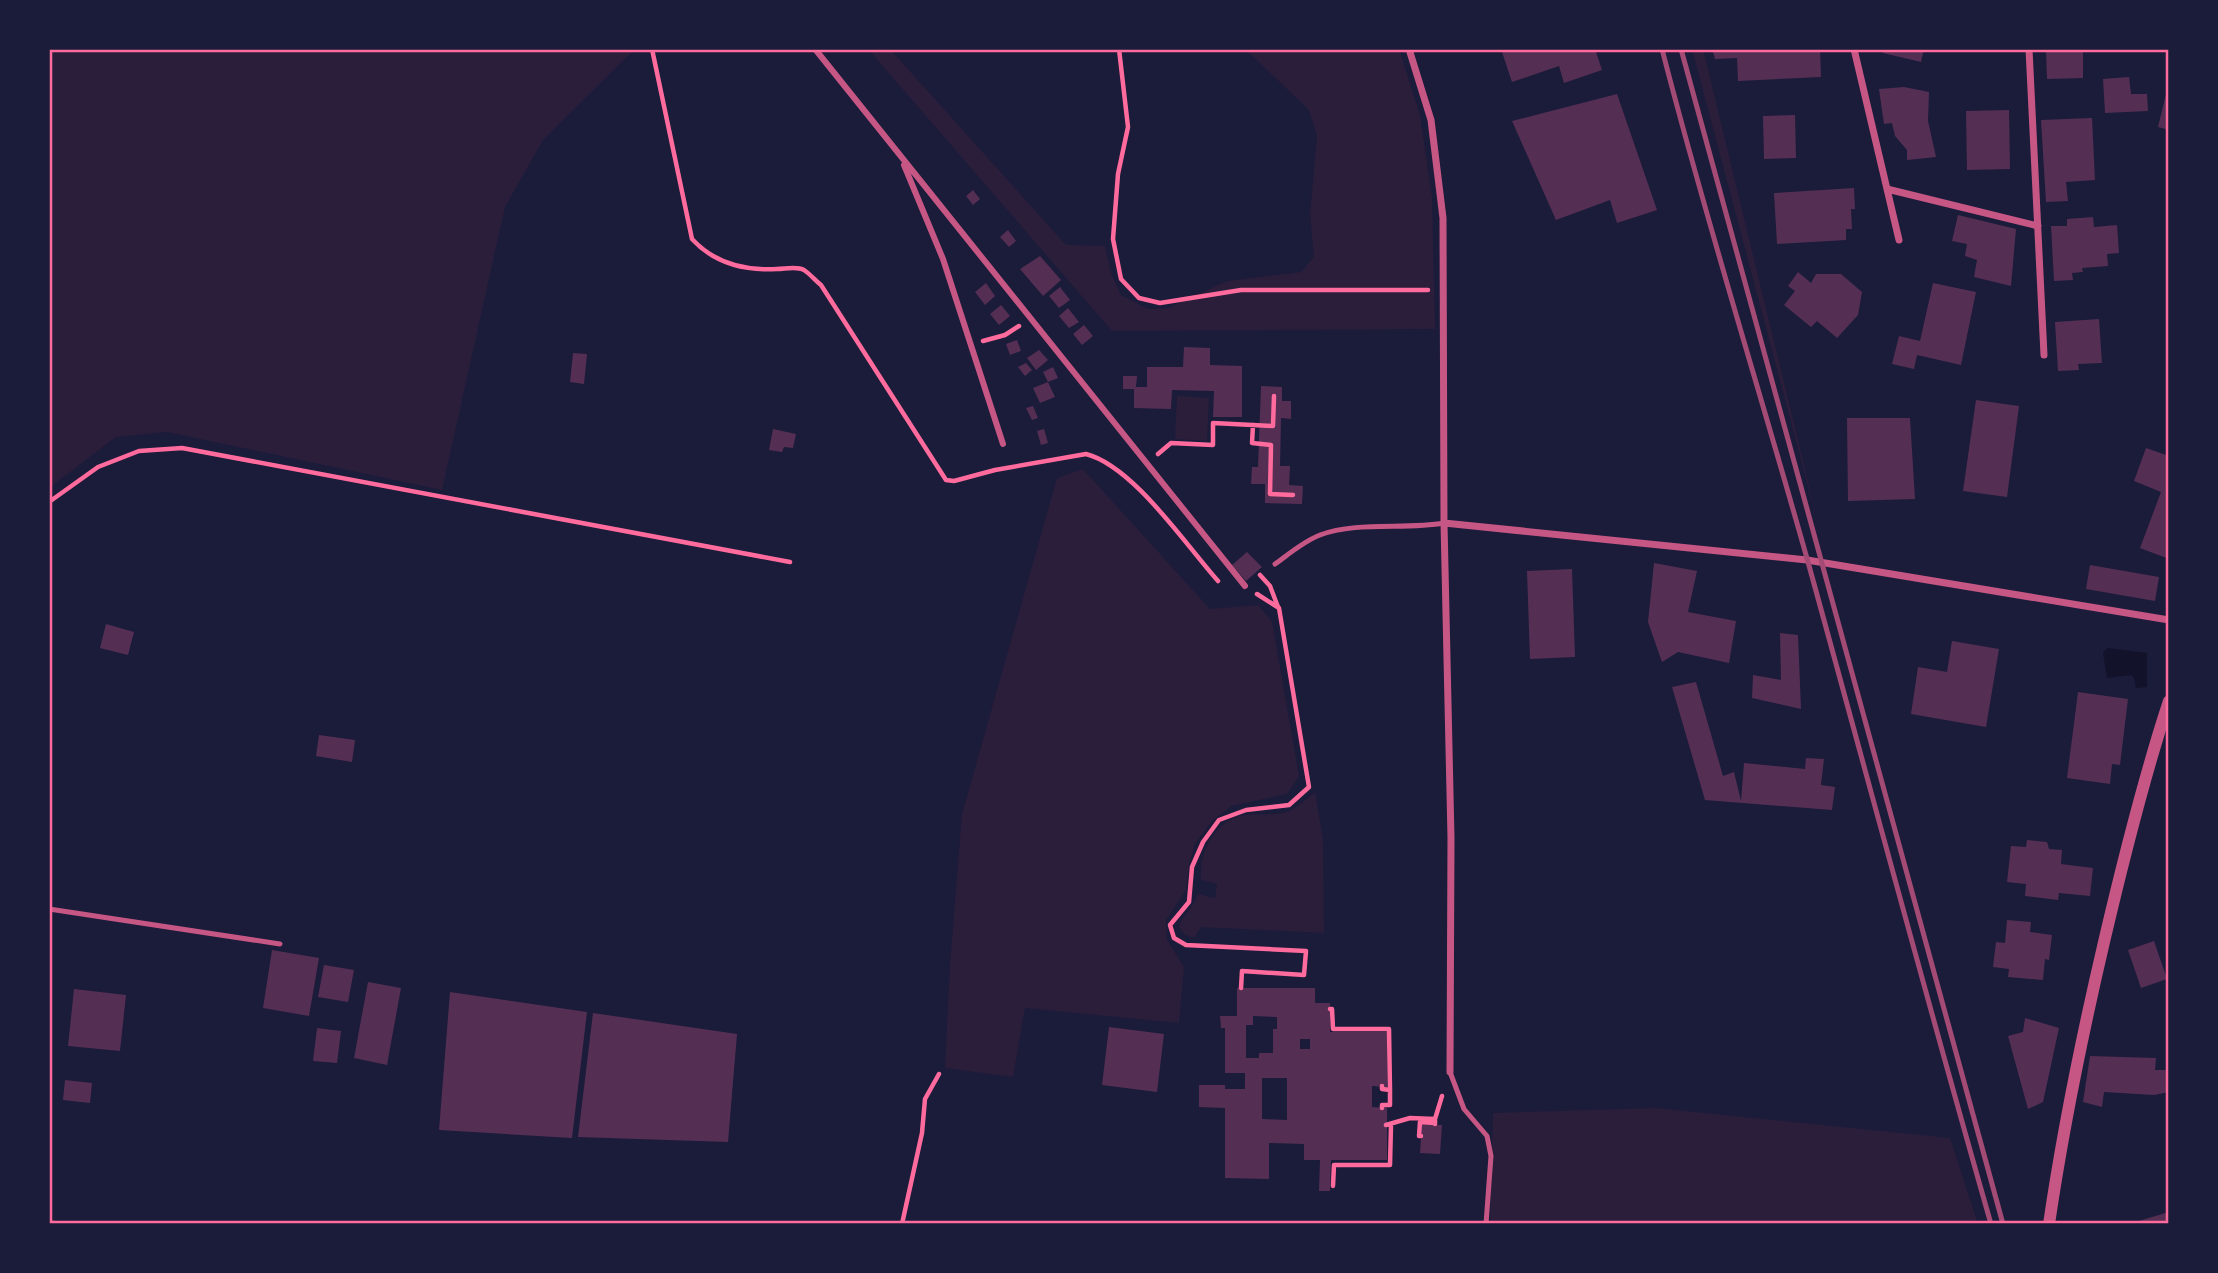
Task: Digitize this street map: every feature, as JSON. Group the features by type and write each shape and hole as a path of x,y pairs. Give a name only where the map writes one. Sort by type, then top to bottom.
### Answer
{"street":[{"path":"815,49 1245,586"},
{"path":"1409,49 1431,120 1443,218 1444,523 1451,838 1450,1072"},
{"path":"1854,49 1899,240"},
{"path":"2029,49 2044,355"},
{"path":"901,156 943,260 1003,444"},
{"path":"1887,189 2038,226"},
{"path":"1444,523 1807,560 2169,620"},
{"path":"2049,1224 2058,1158 2085,1025 2136,811 2169,701"}],"lane":[{"path":"1275,564 1321,534 1357,528 1444,523"},
{"path":"49,909 281,944"},
{"path":"1450,1072 1464,1109 1487,1136 1492,1156 1486,1224"},
{"path":"49,1223 66,1224"}],"path":[{"path":"652,49 692,239 715,258 734,266 753,270 796,268 804,270 821,285 946,480 954,481 995,470 1086,454 1100,457 1122,473 1157,509 1224,589 1236,593 1245,586 1279,608"},
{"path":"1119,49 1128,127 1118,174 1113,239 1121,279 1139,298 1160,303 1241,290 1443,291"},
{"path":"971,344 1005,335"},
{"path":"1165,447 1171,443 1213,445 1213,423 1273,426 1274,396"},
{"path":"1253,425 1252,443 1272,445 1270,494 1293,495"},
{"path":"49,502 98,467 139,451 182,448 790,562"},
{"path":"1241,988 1242,971 1304,975 1306,951 1185,945 1174,938 1170,925 1189,902 1192,867 1203,842 1219,820 1246,810 1289,805 1309,787 1279,608 1270,586 1260,575"},
{"path":"1330,1009 1333,1029 1390,1029 1390,1105 1382,1105 1381,1108"},
{"path":"902,1224 922,1133 925,1099 939,1074"},
{"path":"1382,1086 1382,1089 1390,1090"},
{"path":"1333,1186 1332,1165 1390,1165 1388,1125 1410,1118 1434,1120 1420,1122 1421,1136"}],"shaded area":[{"path":"49,49 635,49 543,140 505,207 442,490 167,432 116,437 49,488"},
{"path":"868,49 890,49 1066,245 1105,246 1111,273 1121,295 1148,309 1168,308 1227,281 1301,272 1314,257 1310,214 1317,136 1309,110 1245,49 1399,49 1420,115 1432,197 1435,329 1112,331"},
{"path":"1692,49 1703,49 1820,531"},
{"path":"1177,396 1209,398 1207,441 1175,439"},
{"path":"1083,469 1210,609 1258,605 1272,621 1299,776 1287,794 1232,806 1212,821 1195,844 1186,890 1166,920 1167,940 1184,967 1179,1023 1025,1008 1013,1077 945,1068 962,814 1057,478"},
{"path":"2107,648 2147,653 2147,687 2136,688 2131,675 2107,678 2103,653"},
{"path":"1315,792 1323,839 1324,933 1201,927 1194,938 1185,935 1179,927 1198,894 1215,898 1217,884 1201,880 1201,870 1205,850 1215,833 1230,820 1240,816 1289,811"},
{"path":"1656,1108 1950,1138 1978,1224 1490,1224 1493,1113"}],"building":[{"path":"1501,49 1595,49 1602,70 1564,83 1559,66 1512,82"},
{"path":"1712,49 1820,49 1821,77 1738,81 1737,58 1715,59"},
{"path":"1884,49 1924,49 1921,62 1883,53"},
{"path":"2046,49 2083,49 2083,78 2047,79"},
{"path":"2129,77 2131,94 2147,94 2148,111 2105,113 2103,79"},
{"path":"2169,86 2169,130 2158,127"},
{"path":"1904,87 1929,92 1928,121 1936,157 1907,160 1907,150 1895,136 1892,123 1884,124 1879,89"},
{"path":"1617,94 1657,210 1617,223 1610,200 1556,220 1512,121"},
{"path":"2009,110 2010,169 1967,170 1966,111"},
{"path":"1795,115 1796,158 1764,159 1763,116"},
{"path":"2092,118 2095,180 2066,182 2068,201 2046,202 2041,120"},
{"path":"1854,188 1852,229 1846,229 1846,240 1777,244 1774,193"},
{"path":"973,190 980,199 973,205 966,196"},
{"path":"1958,215 2016,229 2011,286 1974,277 1977,260 1965,256 1967,244 1952,241"},
{"path":"2093,217 2094,227 2117,225 2119,253 2107,254 2108,266 2082,268 2083,272 2072,273 2073,280 2054,281 2051,226 2067,226 2067,219"},
{"path":"1008,230 1016,241 1009,247 1000,237"},
{"path":"1040,256 1061,280 1043,296 1020,269"},
{"path":"1798,272 1811,283 1816,274 1841,274 1862,292 1858,315 1837,338 1817,321 1811,327 1784,305 1795,291 1788,286"},
{"path":"986,283 995,296 985,305 975,292"},
{"path":"1933,283 1976,292 1961,365 1917,355 1914,369 1892,364 1899,336 1920,341"},
{"path":"1060,287 1070,300 1059,308 1049,296"},
{"path":"1001,305 1010,316 999,325 990,314"},
{"path":"1068,308 1079,322 1069,328 1059,316"},
{"path":"2099,319 2102,363 2078,364 2079,370 2058,371 2055,322"},
{"path":"1084,325 1093,336 1082,345 1073,334"},
{"path":"1017,340 1021,351 1010,355 1006,344"},
{"path":"1184,347 1210,348 1210,365 1242,366 1242,417 1213,417 1214,391 1172,390 1171,409 1134,408 1134,389 1123,389 1123,376 1137,376 1136,387 1147,387 1147,367 1183,367"},
{"path":"1039,350 1048,360 1036,370 1027,358"},
{"path":"573,353 587,354 584,384 570,382"},
{"path":"1026,363 1032,370 1025,376 1018,367"},
{"path":"1053,367 1058,378 1048,382 1043,372"},
{"path":"1048,382 1055,397 1040,403 1033,388"},
{"path":"1261,386 1282,387 1282,401 1291,401 1291,419 1281,418 1280,466 1290,466 1289,485 1303,486 1302,504 1265,503 1265,484 1251,484 1252,467 1258,467"},
{"path":"1976,400 2019,406 2007,497 1963,491"},
{"path":"1033,406 1038,418 1032,420 1026,408"},
{"path":"1847,418 1910,418 1915,499 1848,501"},
{"path":"773,429 796,434 793,448 784,447 782,452 769,450"},
{"path":"1044,429 1048,443 1041,445 1037,431"},
{"path":"2146,448 2169,456 2169,559 2140,548 2161,492 2134,481"},
{"path":"1247,552 1262,567 1246,581 1232,565"},
{"path":"1654,563 1697,571 1688,612 1736,621 1729,663 1678,652 1662,662 1648,622"},
{"path":"2090,565 2159,577 2155,601 2086,589"},
{"path":"1572,569 1575,657 1530,659 1527,571"},
{"path":"106,624 134,632 128,655 100,648"},
{"path":"1780,633 1798,635 1801,709 1752,698 1753,675 1781,680"},
{"path":"1952,641 1999,649 1986,727 1911,714 1918,667 1947,672"},
{"path":"1696,682 1723,776 1734,772 1741,801 1744,763 1805,769 1806,758 1824,759 1821,785 1835,787 1832,810 1705,800 1672,687"},
{"path":"2078,692 2128,699 2120,765 2112,764 2110,784 2067,778"},
{"path":"319,735 355,740 352,762 316,756"},
{"path":"2027,840 2047,842 2049,849 2062,850 2061,864 2093,868 2090,896 2059,893 2058,900 2025,896 2026,884 2007,882 2011,846 2026,847"},
{"path":"2007,920 2031,922 2030,932 2052,935 2049,960 2045,959 2043,980 2008,977 2009,969 1993,967 1996,942 2005,943"},
{"path":"2154,941 2167,979 2141,988 2128,950"},
{"path":"272,950 319,958 309,1016 263,1008"},
{"path":"324,965 354,970 348,1002 318,997"},
{"path":"368,982 401,988 387,1065 354,1058"},
{"path":"1237,988 1315,988 1315,1003 1330,1003 1330,1032 1387,1032 1387,1087 1372,1086 1372,1107 1387,1108 1387,1160 1331,1160 1330,1191 1319,1191 1320,1160 1304,1160 1304,1144 1269,1143 1269,1179 1225,1178 1225,1108 1199,1107 1199,1085 1225,1085 1225,1089 1245,1089 1245,1073 1225,1073 1225,1028 1221,1028 1220,1016 1237,1016","holes":["1253,1016 1277,1017 1277,1029 1273,1029 1273,1053 1259,1053 1259,1058 1246,1058 1246,1025 1253,1025","1300,1039 1310,1039 1310,1049 1300,1049","1262,1078 1287,1078 1287,1120 1262,1119"]},
{"path":"74,989 126,995 120,1051 68,1046"},
{"path":"450,992 587,1012 572,1138 439,1130"},
{"path":"593,1013 737,1034 728,1142 578,1137"},
{"path":"2025,1018 2059,1028 2043,1102 2028,1109 2008,1036 2023,1032"},
{"path":"1109,1027 1164,1034 1157,1092 1102,1085"},
{"path":"317,1028 341,1031 337,1063 313,1061"},
{"path":"2090,1056 2156,1058 2155,1070 2169,1070 2169,1092 2154,1095 2104,1092 2102,1107 2083,1102"},
{"path":"65,1080 92,1083 90,1103 63,1100"},
{"path":"1422,1124 1442,1125 1440,1154 1420,1153"},
{"path":"2169,1212 2169,1224 2132,1224 2132,1223"}],"railway":[{"path":"1662,49 1808,562 1991,1224"},
{"path":"1681,49 2003,1224"}]}
